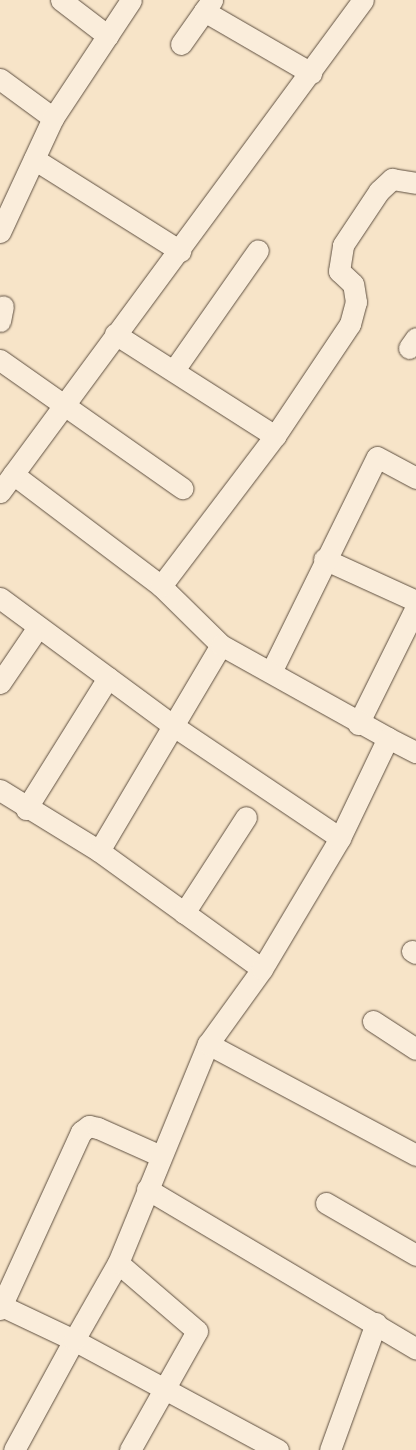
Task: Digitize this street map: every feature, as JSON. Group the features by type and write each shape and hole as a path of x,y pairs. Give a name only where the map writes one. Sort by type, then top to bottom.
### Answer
{"street":[{"path":"61,0 108,36"},
{"path":"0,232 53,118 131,0"},
{"path":"0,492 63,402 180,251 363,0"},
{"path":"181,44 208,5 311,73"},
{"path":"0,79 53,118"},
{"path":"34,159 180,251"},
{"path":"161,586 275,436 350,324 356,302 353,284 339,270 343,245 379,191 392,179 416,183"},
{"path":"174,370 258,250"},
{"path":"115,334 275,436"},
{"path":"0,360 63,402 182,488"},
{"path":"272,670 324,559 376,457 416,478"},
{"path":"12,474 161,586 221,645 272,670 358,724 416,752"},
{"path":"324,559 416,601"},
{"path":"0,598 175,727 340,838"},
{"path":"358,724 416,607"},
{"path":"0,683 38,627"},
{"path":"99,851 175,727 221,645"},
{"path":"26,809 108,678"},
{"path":"14,1450 118,1263 208,1044 262,969 340,838 388,738"},
{"path":"0,790 26,809 99,851 262,969"},
{"path":"184,913 246,817"},
{"path":"373,1021 416,1049"},
{"path":"208,1044 416,1154"},
{"path":"161,1156 98,1128 89,1126 81,1132 1,1308 74,1340 167,1392 251,1445 278,1450"},
{"path":"147,1189 376,1323 416,1349"},
{"path":"326,1203 416,1255"},
{"path":"118,1263 197,1331 167,1392 130,1450"},
{"path":"330,1450 376,1323"}]}
